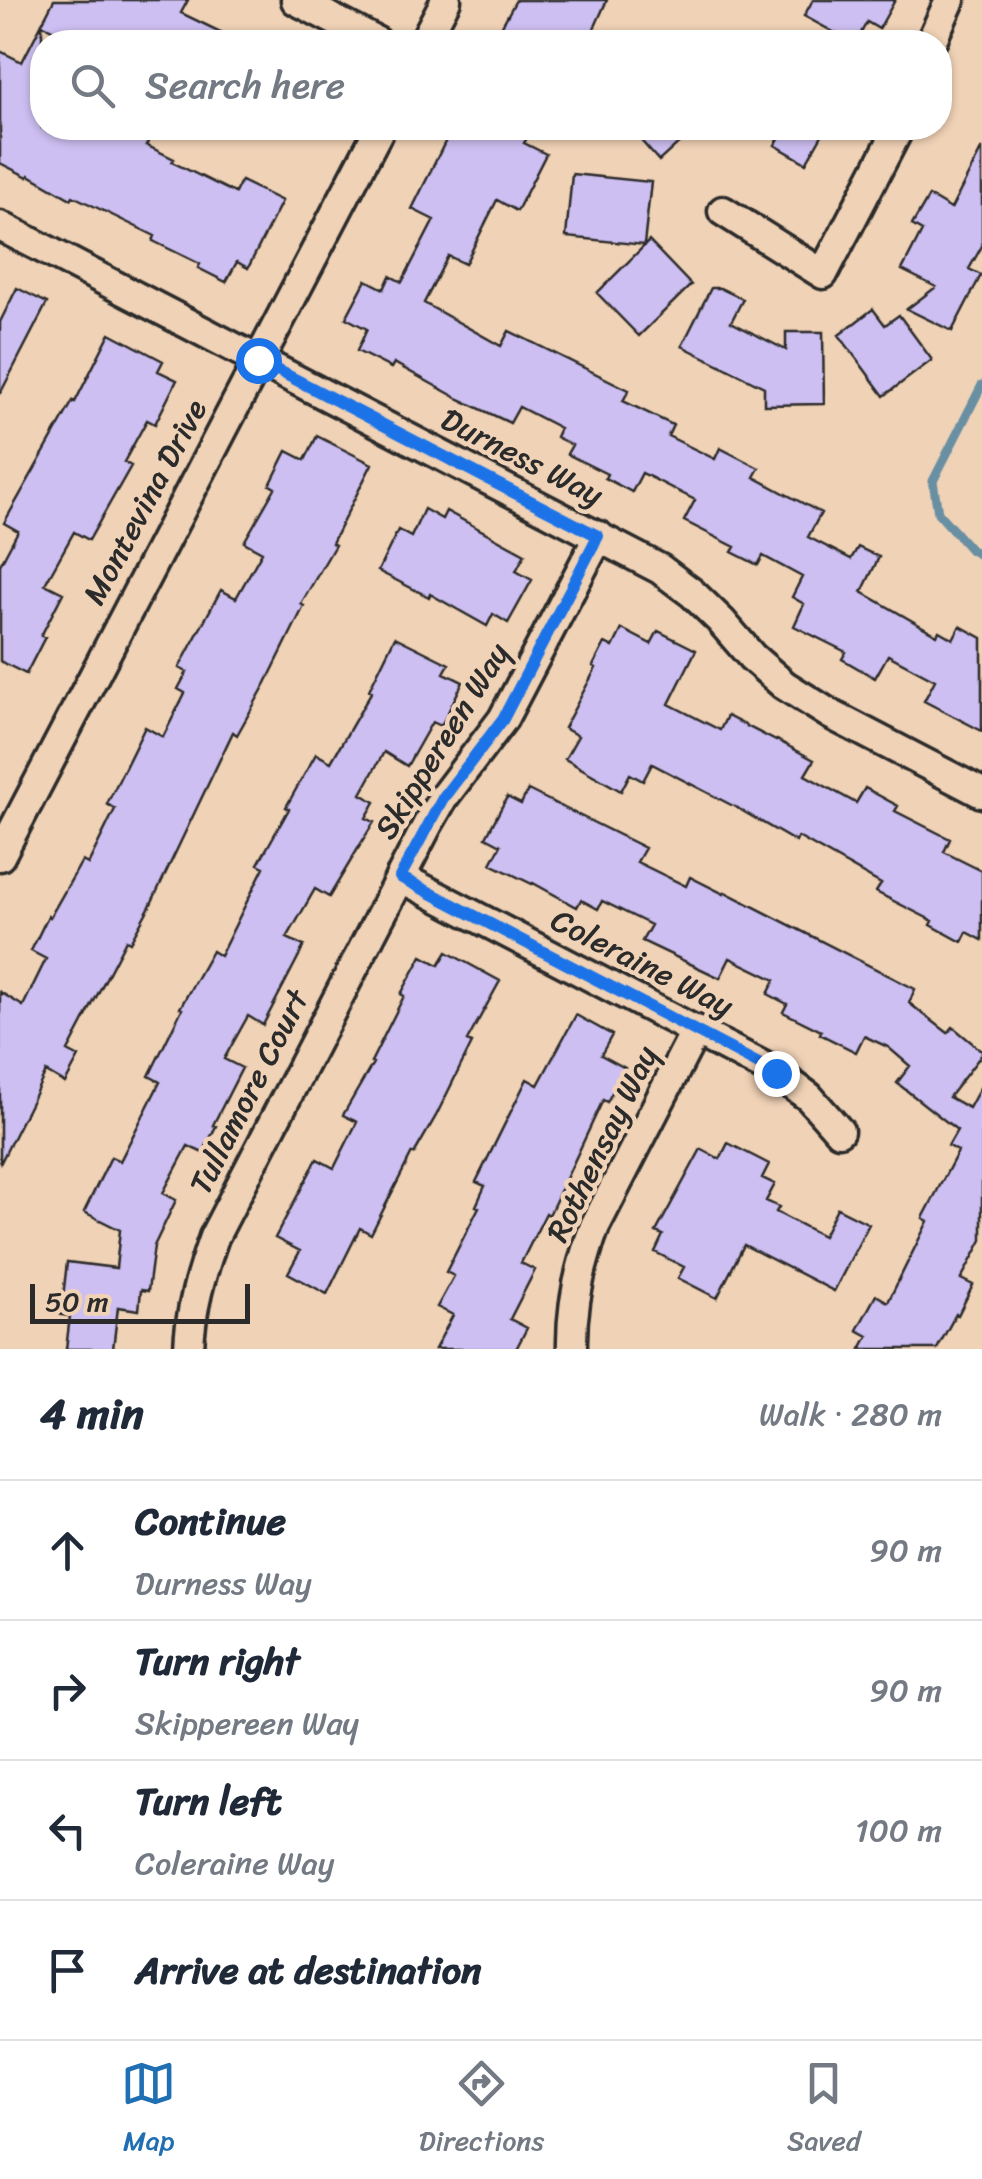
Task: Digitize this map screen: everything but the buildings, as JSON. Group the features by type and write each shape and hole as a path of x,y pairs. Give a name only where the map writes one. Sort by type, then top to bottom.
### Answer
{"street":[{"path":"296,0 354,30"},
{"path":"430,30 446,0"},
{"path":"936,30 950,0"},
{"name":"Montevina Drive","path":"0,856 374,140"},
{"path":"723,211 823,274 893,140"},
{"name":"Durness Way","path":"0,226 660,568 692,593 784,685 830,714 982,793"},
{"name":"Skippereen Way","path":"400,877 443,798 503,719 598,536"},
{"name":"Coleraine Way","path":"400,877 776,1073 809,1097 838,1131"},
{"name":"Tullamore Court","path":"189,1349 198,1284 214,1238 400,877"},
{"name":"Rothensay Way","path":"572,1349 575,1296 596,1226 696,1030"}],"waterway":[{"path":"982,385 933,481 938,513 971,550 982,556"}],"route":[{"path":"258,360 598,536 503,719 443,798 400,877 776,1073"}]}
